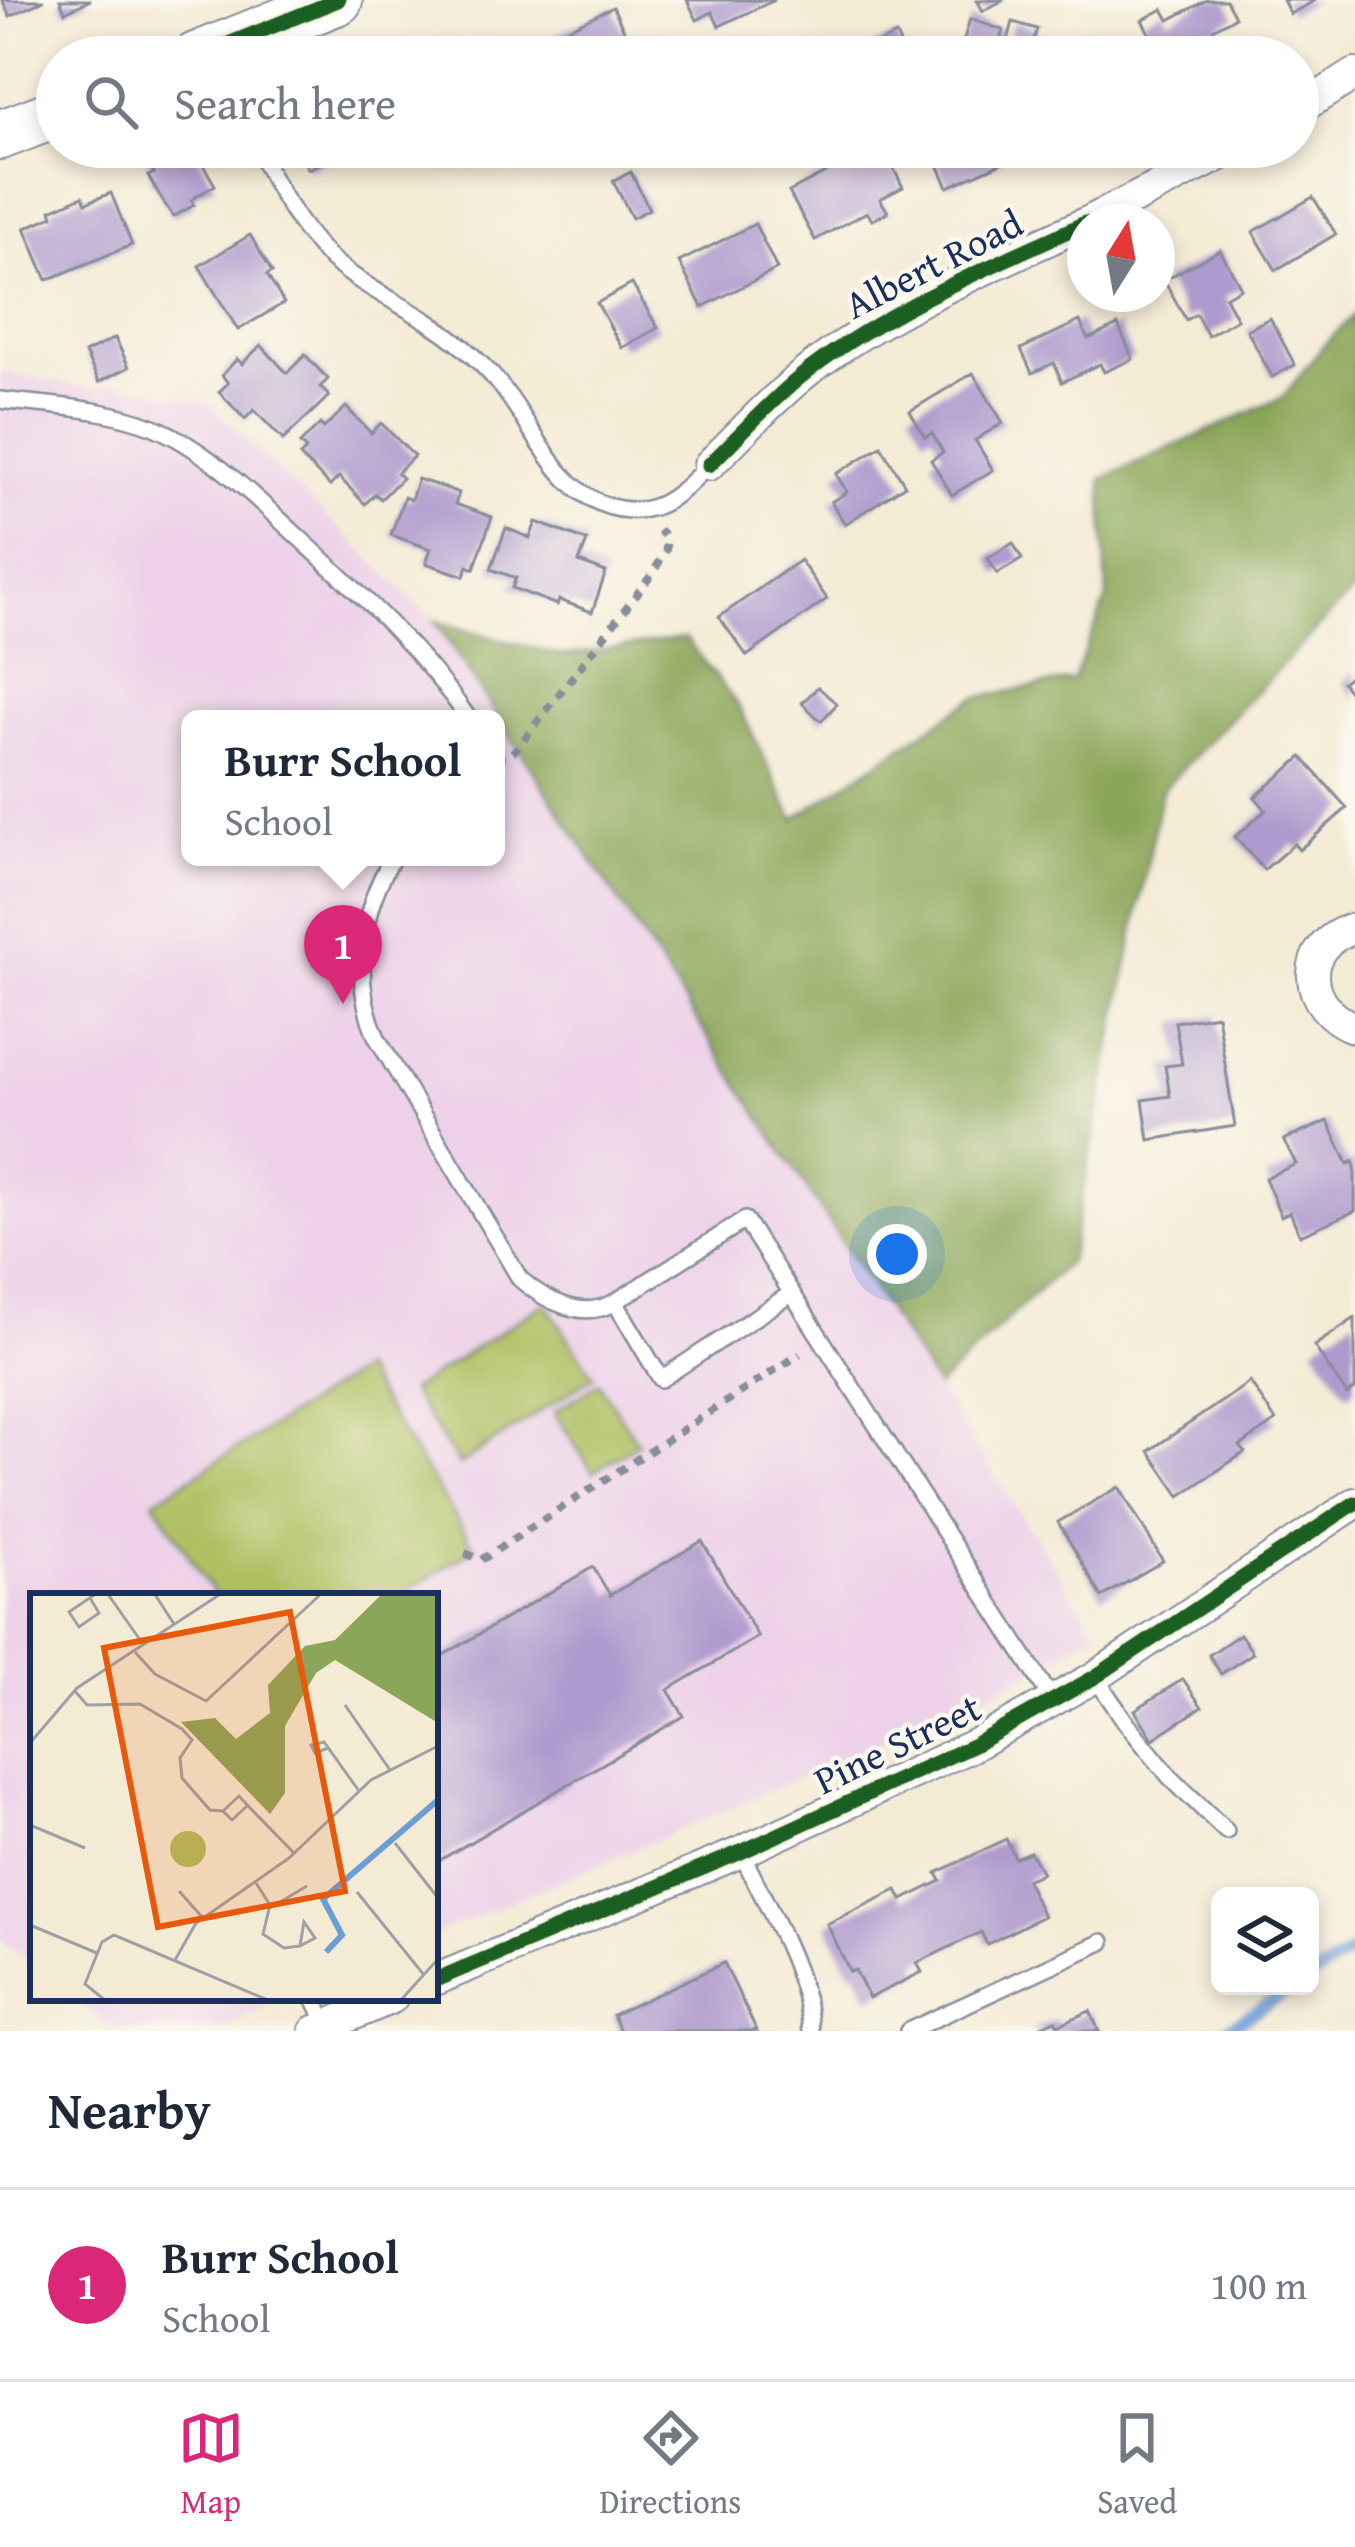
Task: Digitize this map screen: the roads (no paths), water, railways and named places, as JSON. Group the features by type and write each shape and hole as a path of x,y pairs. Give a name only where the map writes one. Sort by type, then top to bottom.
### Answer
{"main road":[{"path":"237,36 273,14 338,0"},
{"path":"0,135 36,120"}],"street":[{"path":"1319,97 1355,74"},
{"name":"Albert Road","path":"1124,204 1195,168"},
{"name":"Albert Road","path":"709,465 791,385 852,340 931,295 1067,232"},
{"path":"1355,928 1335,935 1324,946 1313,971 1317,998 1325,1011 1355,1028"},
{"name":"Pine Street","path":"438,1979 936,1764 1095,1677 1355,1503"},
{"path":"319,2018 381,2001"}],"lane":[{"path":"269,168 325,253 470,354 582,492 613,507 645,509 672,500 709,465"},
{"path":"0,400 134,420 194,450 253,496 397,628 463,710"},
{"path":"389,866 372,900 361,953 364,996 377,1038 520,1279 568,1306 586,1311 604,1308 745,1220 1053,1701"},
{"path":"615,1302 661,1379 792,1293"},
{"path":"1095,1677 1156,1761 1226,1831"},
{"path":"741,1852 794,1968 811,2031"},
{"path":"908,2031 1102,1942"}],"waterway":[{"path":"1319,1972 1355,1950"},
{"path":"1222,2031 1281,1995"}],"place":[{"name":"Burr School","path":"343,1004"}]}
